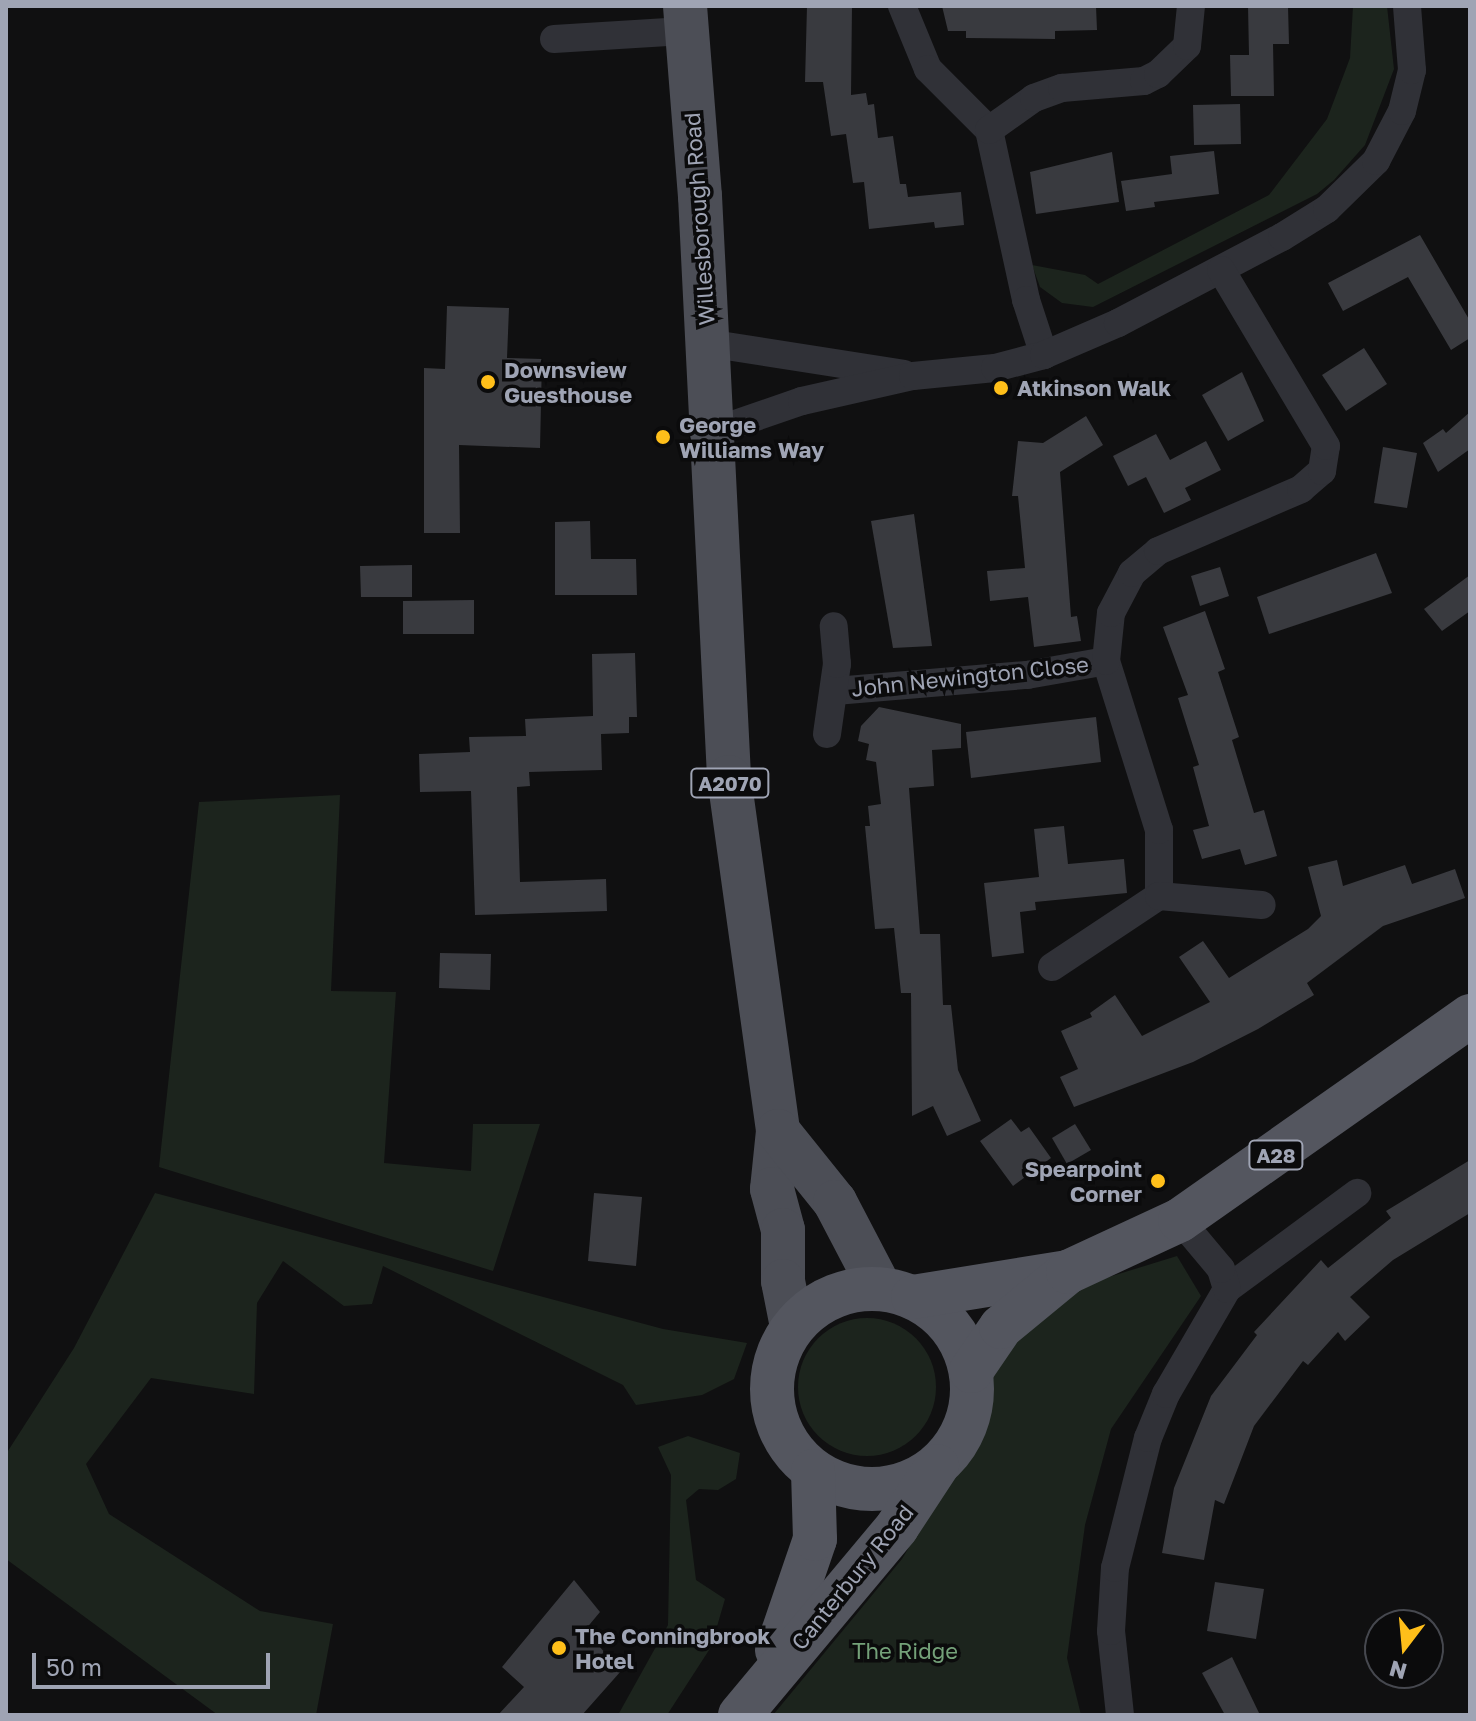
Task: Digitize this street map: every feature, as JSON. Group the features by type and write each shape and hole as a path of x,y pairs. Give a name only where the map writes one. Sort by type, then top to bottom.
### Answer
{"highway":[{"name":"A28","path":"971,1371 1001,1327 1068,1272 1180,1220 1470,1016"},
{"name":"A28","path":"897,1293 1068,1272"},
{"path":"847,1291 897,1293 940,1315 960,1340 971,1371 972,1405 960,1439 938,1465 909,1483 877,1490 843,1486 813,1471 793,1453 772,1403 774,1362 792,1327 826,1300 847,1291"},
{"name":"Canterbury Road","path":"751,1700 897,1527 938,1465"},
{"name":"Canterbury Road","path":"751,1700 797,1601 815,1539 813,1471"}],"main road":[{"name":"Willesborough Road","path":"685,18 712,432"},
{"name":"A2070","path":"712,432 729,777 778,1131 772,1189 783,1230 783,1281 792,1327"},
{"path":"778,1131 835,1202 897,1293"}],"street":[{"path":"902,6 928,69 989,130 1026,300 1044,355"},
{"path":"989,130 1034,98 1062,88 1144,81 1158,74 1187,46 1191,6"},
{"path":"712,432 802,401 913,376 995,368 1044,355 1221,270 1327,209 1376,161 1402,111 1412,70 1407,6"},
{"path":"554,39 685,18"},
{"name":"John Newington Close","path":"1159,896 1159,830 1106,661 1111,613 1132,573 1158,551 1301,489 1322,471 1326,446 1221,270"},
{"path":"707,343 913,376"},
{"name":"John Newington Close","path":"827,734 835,691 834,626"},
{"name":"John Newington Close","path":"835,691 1027,675 1106,661"},
{"path":"1052,967 1159,896 1262,905"},
{"path":"1120,1715 1111,1631 1115,1568 1148,1438 1166,1394 1227,1289 1357,1193"},
{"path":"1180,1220 1221,1269 1227,1289"}],"green space":[{"path":"1353,6 1387,6 1394,69 1365,145 1334,180 1317,194 1093,307 1062,303 1040,287 1032,265 1085,275 1098,284 1269,195 1327,119 1350,58"},
{"path":"340,795 331,991 396,992 384,1163 471,1171 473,1124 540,1124 493,1271 159,1167 199,802"},
{"path":"155,1193 663,1329 747,1343 734,1379 702,1395 636,1405 623,1385 383,1266 372,1304 344,1306 283,1261 257,1303 254,1394 151,1378 86,1464 109,1514 260,1611 333,1624 316,1715 218,1715 6,1559 6,1454 74,1348"},
{"name":"The Ridge","path":"1177,1256 1201,1296 1111,1429 1085,1525 1067,1658 1081,1715 773,1715 902,1559 981,1427 996,1351 1083,1285"},
{"path":"867,1318 894,1323 916,1338 931,1360 936,1387 931,1414 916,1436 894,1451 867,1456 840,1451 818,1436 803,1414 798,1387 803,1360 818,1338 840,1323"},
{"path":"688,1436 740,1453 736,1479 718,1490 699,1489 686,1500 696,1580 725,1599 711,1647 667,1715 618,1715 668,1625 671,1475 658,1447"}],"building":[{"path":"807,6 852,6 851,95 866,93 868,105 874,104 878,138 893,136 900,184 906,184 908,197 961,192 964,225 935,228 934,222 869,229 864,182 853,183 846,134 831,136 823,82 805,82"},
{"path":"942,6 1096,6 1097,30 1055,31 1055,39 966,38 966,31 948,31"},
{"path":"1248,6 1288,6 1289,44 1273,44 1274,96 1231,96 1230,55 1249,55"},
{"path":"1240,104 1241,144 1194,145 1193,105"},
{"path":"1214,151 1219,194 1154,202 1155,207 1126,211 1121,181 1172,174 1170,156"},
{"path":"1112,152 1119,202 1036,214 1030,172"},
{"path":"1420,235 1470,321 1470,338 1451,350 1408,277 1343,311 1328,283"},
{"path":"447,306 509,308 507,358 542,359 540,448 459,445 460,533 424,533 424,368 445,369"},
{"path":"1364,348 1387,384 1346,411 1322,375"},
{"path":"1242,372 1264,421 1228,441 1202,395"},
{"path":"1470,412 1470,449 1438,472 1423,443 1443,429 1446,433"},
{"path":"1086,416 1103,445 1060,472 1071,617 1077,616 1081,641 1034,647 1028,597 990,601 987,571 1025,568 1018,496 1012,496 1018,441 1043,443"},
{"path":"1156,434 1170,460 1206,441 1221,470 1185,488 1191,500 1164,513 1146,477 1128,486 1113,456"},
{"path":"1383,447 1417,453 1407,508 1374,503"},
{"path":"914,514 932,646 893,648 871,521"},
{"path":"590,521 591,559 636,559 637,595 555,595 555,522"},
{"path":"1376,553 1392,593 1269,634 1257,597"},
{"path":"412,565 412,597 361,597 360,566"},
{"path":"1220,567 1229,596 1200,606 1191,576"},
{"path":"1470,575 1470,611 1442,631 1424,609"},
{"path":"474,600 474,634 403,634 403,601"},
{"path":"1205,611 1225,669 1218,672 1239,737 1232,740 1254,813 1264,810 1277,856 1245,865 1240,849 1202,859 1193,830 1209,826 1193,767 1199,765 1178,698 1188,695 1163,627"},
{"path":"635,653 637,717 629,717 629,733 601,734 602,770 529,772 530,786 517,787 520,882 606,879 607,911 475,915 471,791 420,792 419,754 470,752 469,737 526,736 525,719 593,716 592,654"},
{"path":"879,707 961,724 961,748 932,750 934,786 909,788 920,934 940,934 943,1005 951,1005 958,1070 981,1121 947,1136 933,1106 912,1116 911,993 901,993 894,928 875,929 865,826 870,826 868,806 881,804 876,762 866,760 869,744 858,741 861,726"},
{"path":"1096,717 1101,762 971,778 966,732"},
{"path":"1064,826 1068,864 1124,859 1127,893 1035,902 1036,910 1020,912 1024,953 992,957 984,883 1039,877 1034,829"},
{"path":"1337,860 1343,886 1405,865 1412,884 1455,869 1465,898 1383,926 1307,983 1314,995 1258,1029 1193,1062 1074,1107 1060,1077 1078,1069 1061,1031 1092,1017 1090,1013 1115,995 1142,1036 1210,1002 1179,957 1203,941 1229,978 1308,929 1321,916 1308,867"},
{"path":"440,953 491,954 490,990 439,988"},
{"path":"1011,1119 1021,1132 1029,1127 1051,1158 1013,1186 980,1141"},
{"path":"1075,1124 1091,1150 1067,1164 1052,1138"},
{"path":"1470,1160 1470,1213 1393,1260 1350,1297 1370,1317 1345,1341 1338,1332 1308,1365 1303,1361 1254,1426 1224,1504 1215,1500 1204,1560 1162,1553 1174,1488 1211,1396 1257,1335 1254,1332 1321,1260 1328,1268 1391,1218 1386,1211"},
{"path":"594,1193 642,1197 636,1266 588,1261"},
{"name":"The Conningbrook Hotel","path":"574,1580 600,1612 585,1630 621,1671 582,1715 498,1715 524,1687 502,1667"},
{"path":"1215,1582 1264,1589 1256,1639 1207,1631"},
{"path":"1232,1657 1260,1715 1225,1715 1202,1673"}],"place":[{"name":"Downsview Guesthouse","path":"488,382"},
{"name":"Atkinson Walk","path":"1001,388"},
{"name":"George Williams Way","path":"663,437"},
{"name":"Spearpoint Corner","path":"1158,1181"},
{"name":"The Conningbrook Hotel","path":"559,1648"}]}
